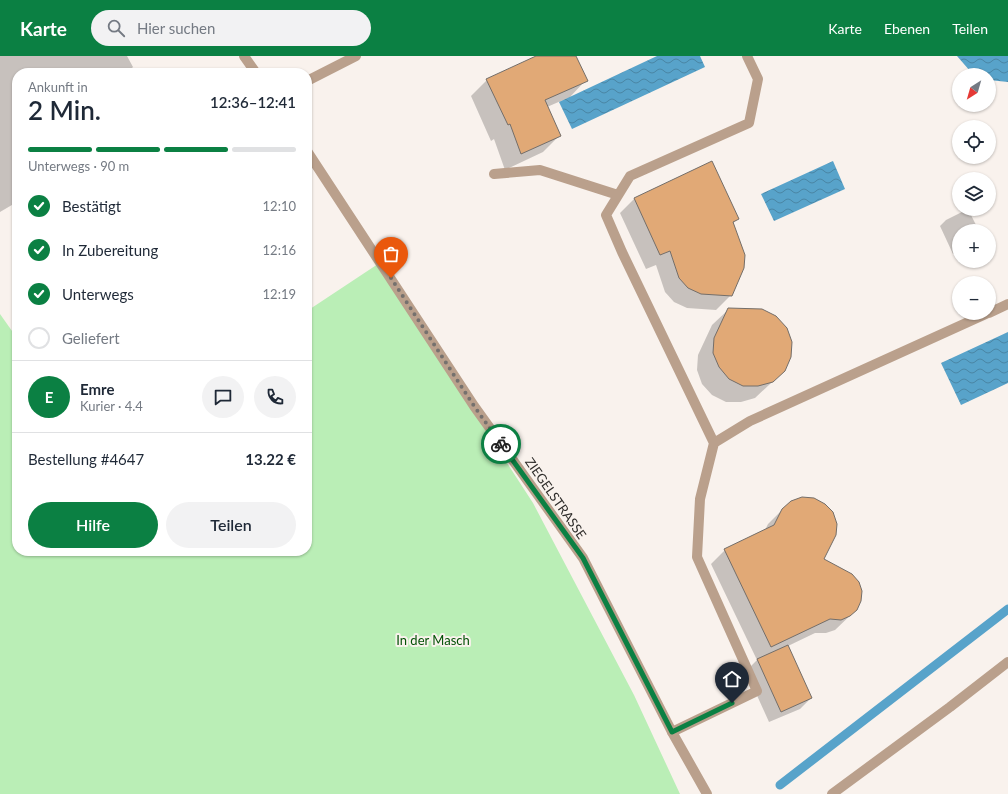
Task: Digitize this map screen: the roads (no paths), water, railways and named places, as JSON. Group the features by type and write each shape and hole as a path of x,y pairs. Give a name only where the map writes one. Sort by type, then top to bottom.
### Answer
{"street":[{"path":"244,56 252,68"},
{"path":"312,78 356,56"},
{"path":"672,732 757,691 698,557 700,499 714,443 622,252 606,215 630,176 749,123 758,79 747,56"},
{"name":"ZIEGELSTRASSE","path":"312,159 474,406 583,558 672,732 707,794"},
{"path":"494,174 540,170 618,195"},
{"path":"996,309 1008,304"},
{"path":"714,443 750,421 973,320"},
{"path":"832,794 950,707 1008,662"}],"water":[{"path":"657,56 700,56 705,67 572,129 559,102"},
{"path":"957,56 1008,56 1008,82 996,81 996,68 967,68"},
{"path":"833,161 845,189 774,221 761,194"},
{"path":"1008,332 1008,383 961,405 941,363"}],"waterway":[{"path":"780,785 1008,609"}],"park label":[{"name":"In der Masch","path":"433,640"}]}
